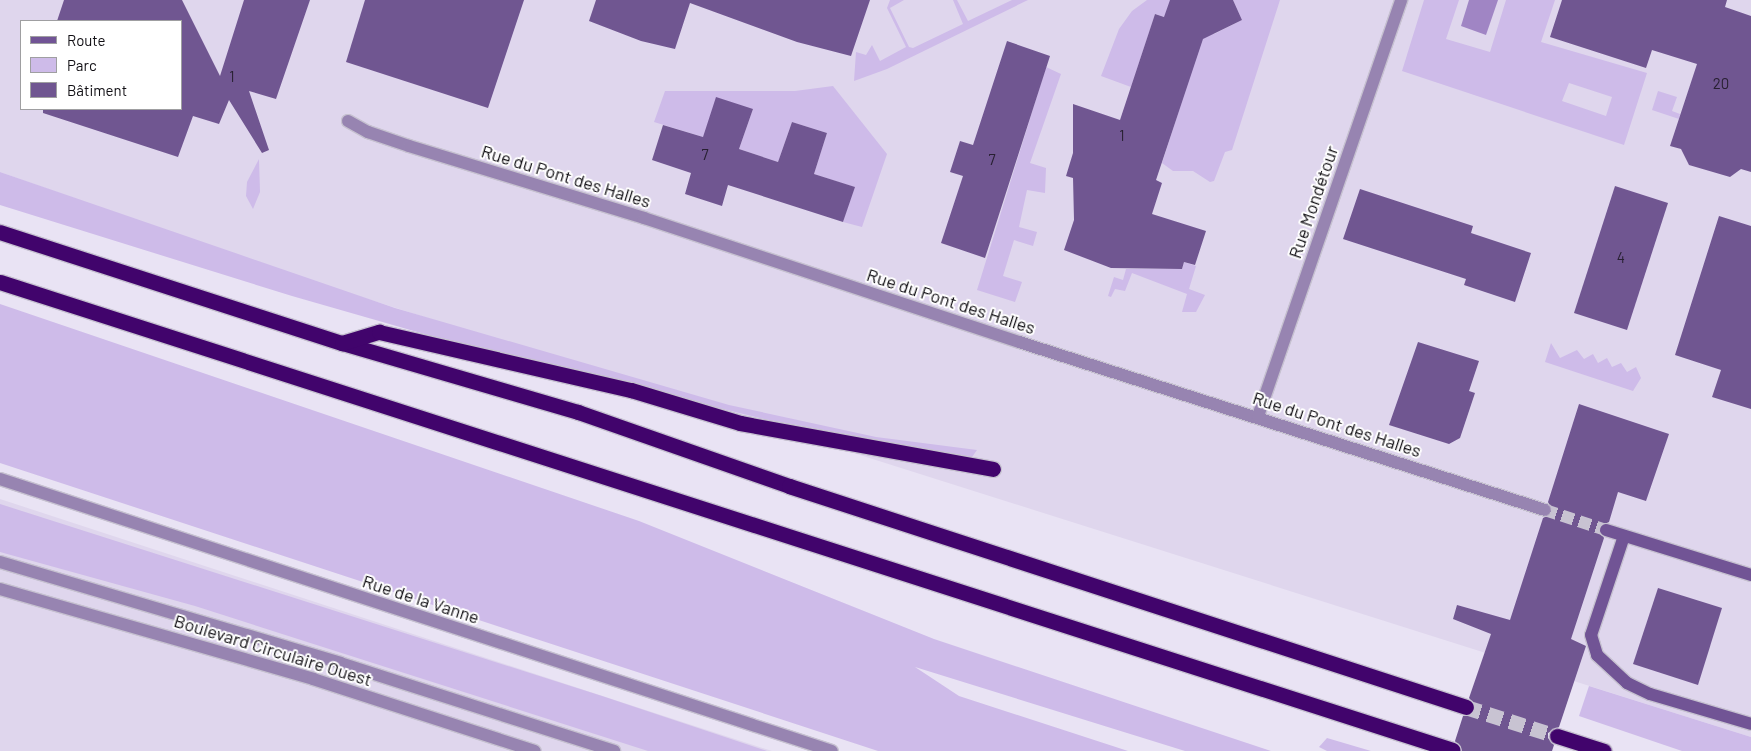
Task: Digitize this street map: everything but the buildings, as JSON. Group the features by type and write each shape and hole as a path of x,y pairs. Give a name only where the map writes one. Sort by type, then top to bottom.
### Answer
{"highway":[{"path":"0,232 342,343 578,412 798,490 1466,707"},
{"path":"0,282 1452,750"},
{"path":"342,343 379,332 631,390 740,423 993,470"},
{"path":"1557,736 1604,751"}],"street":[{"name":"Rue Mondétour","path":"1258,416 1400,0"},
{"name":"Rue du Pont des Halles","path":"348,121 368,132 409,146 608,207 1019,342 1258,416 1545,510"},
{"name":"Rue de la Vanne","path":"0,479 832,751"},
{"path":"1606,530 1751,575"},
{"path":"1624,536 1591,635 1597,655 1627,683 1650,694 1751,724"},
{"path":"0,562 340,663 614,751"},
{"name":"Boulevard Circulaire Ouest","path":"0,589 313,679 535,751"}],"shaded area":[{"path":"0,0 1751,0 1751,737 298,277 0,172"},
{"path":"1469,0 1498,0 1486,35 1461,26"},
{"path":"0,499 624,703 772,751 0,751"}],"green space":[{"path":"890,0 904,0 890,8 909,47 913,48 963,24 953,0 957,0 968,21 1012,0 1028,0 887,69 854,81 856,52 866,55 872,45 880,61 906,47 887,8"},
{"path":"1147,0 1192,0 1177,21 1155,14 1131,87 1101,76 1119,29 1132,11"},
{"path":"1233,0 1280,0 1232,150 1225,152 1214,181 1210,182 1193,171 1173,171 1162,163 1205,30 1214,34 1242,20"},
{"path":"1424,0 1459,0 1446,39 1490,52 1506,0 1555,0 1541,42 1647,73 1624,145 1402,71","holes":["1569,83 1612,97 1606,116 1562,101"]},
{"path":"1046,67 1061,74 1030,163 1046,168 1045,193 1027,190 1019,227 1037,232 1033,246 1014,240 1003,276 1022,282 1015,302 977,290"},
{"path":"833,86 887,154 862,227 843,222 854,187 814,174 827,133 792,122 778,162 739,149 753,109 703,137 654,122 665,91 795,91"},
{"path":"1658,91 1677,97 1672,111 1680,114 1679,119 1652,110"},
{"path":"259,159 260,192 253,209 246,196 247,182"},
{"path":"0,172 395,308 729,405 876,437 977,450 972,457 764,419 480,350 292,296 0,205"},
{"path":"1184,262 1196,266 1189,289 1205,295 1196,312 1182,312 1187,294 1132,273 1125,291 1115,289 1111,297 1108,296 1114,277 1123,280 1126,269 1182,269"},
{"path":"0,304 639,521 934,639 1271,751 1185,751 915,667 959,696 1128,751 878,751 0,463"},
{"path":"1551,343 1560,358 1577,350 1584,359 1593,354 1598,363 1607,358 1612,367 1621,363 1627,372 1636,367 1641,378 1633,391 1545,362"},
{"path":"0,504 602,696 767,751 648,751 195,606 0,552"},
{"path":"1589,686 1751,737 1751,751 1682,751 1579,716"},
{"path":"1327,738 1371,751 1327,751 1319,747"}],"tunnel":[{"path":"1545,510 1606,530"},
{"path":"1466,707 1557,736"}]}
